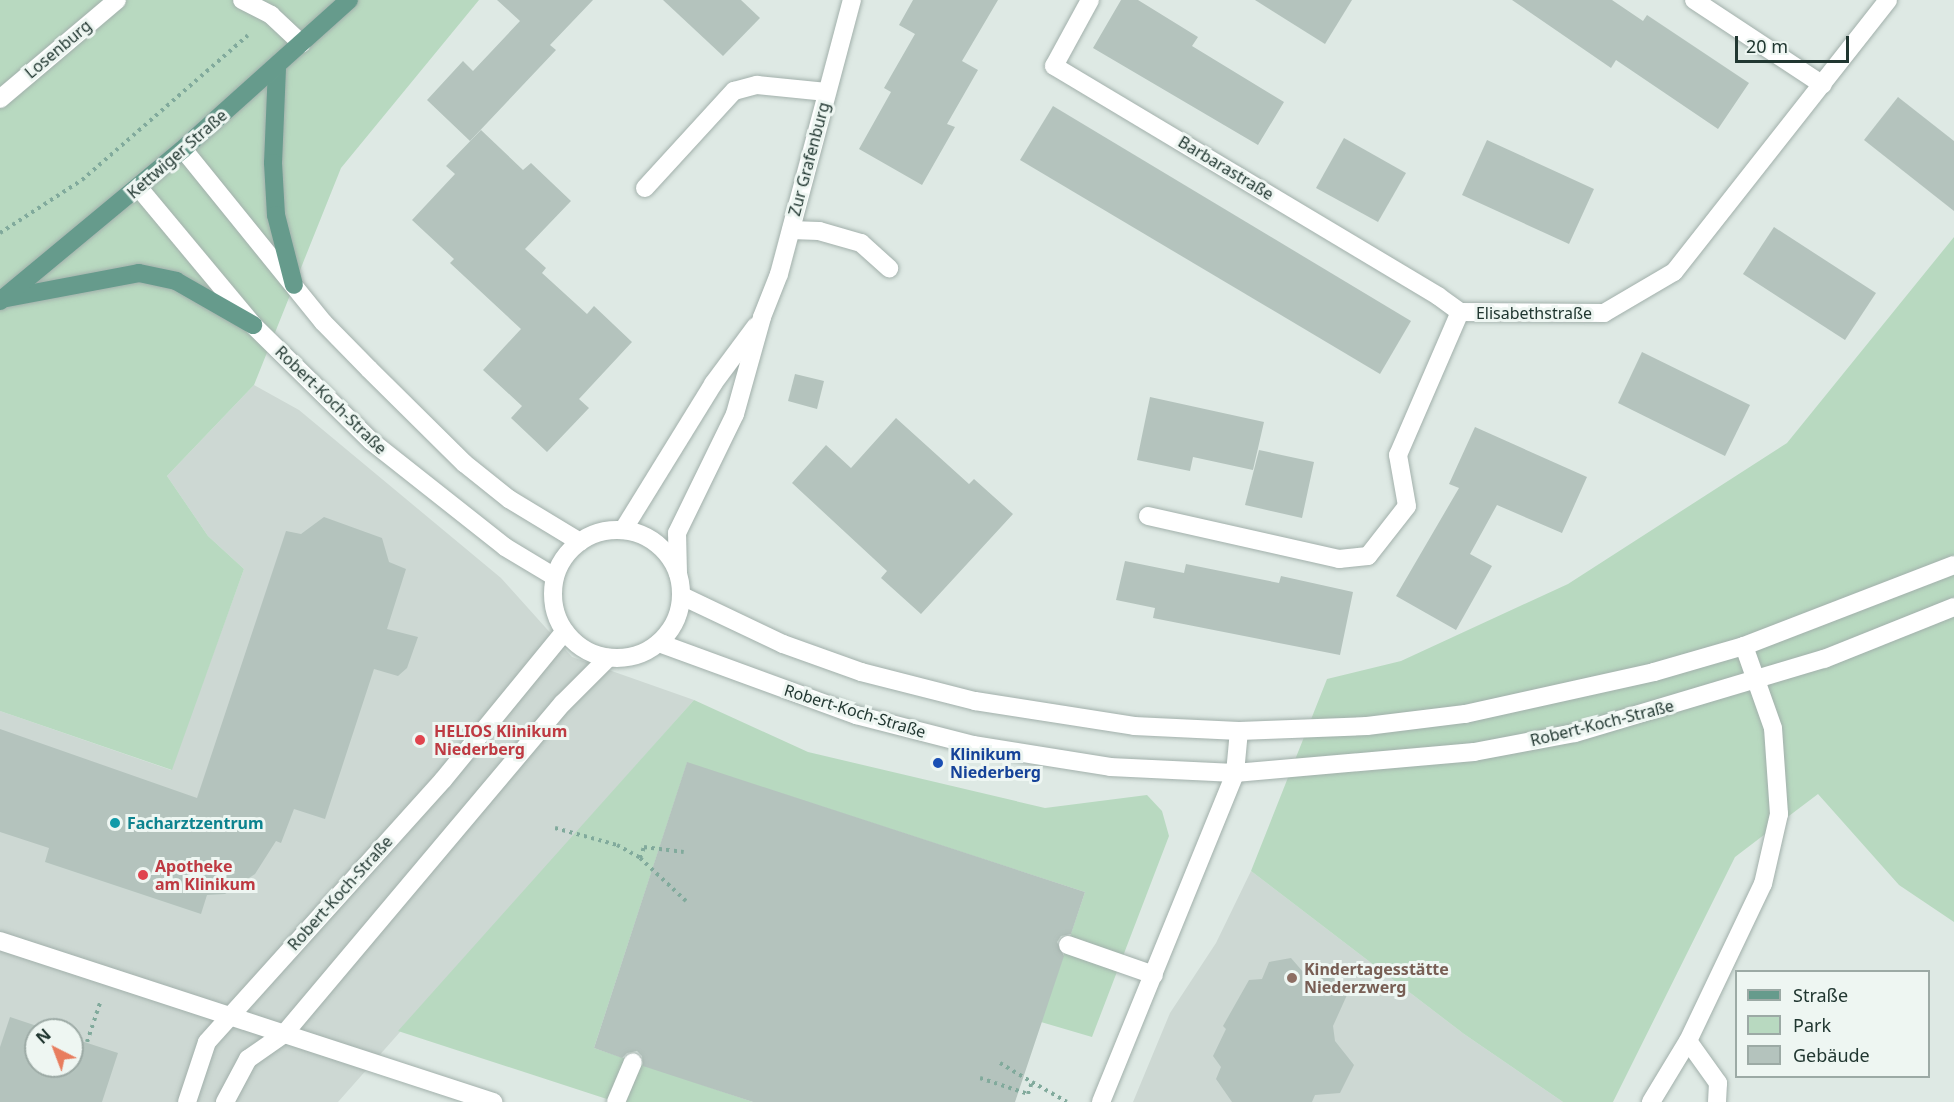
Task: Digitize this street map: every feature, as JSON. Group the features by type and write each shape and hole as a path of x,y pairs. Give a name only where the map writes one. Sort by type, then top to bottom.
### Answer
{"main road":[{"name":"Kettwiger Straße","path":"1,300 139,188 277,68 349,0"},
{"path":"277,68 273,163 276,215 294,285"},
{"path":"1,300 138,273 176,281 253,325"}],"street":[{"name":"Losenburg","path":"0,99 117,0"},
{"path":"242,0 271,15 302,44"},
{"name":"Zur Grafenburg","path":"678,573 677,533 735,414 762,317 791,230 852,0"},
{"name":"Barbarastraße","path":"1090,0 1054,66 1438,296 1460,312"},
{"path":"1694,0 1823,85"},
{"name":"Elisabethstraße","path":"1148,516 1339,559 1368,556 1407,506 1398,454 1460,312 1604,313 1674,272 1888,0"},
{"path":"645,188 734,92 757,85 827,92"},
{"path":"183,149 322,322 464,463 509,499 580,542"},
{"name":"Robert-Koch-Straße","path":"139,188 253,325 370,441 505,547 555,577"},
{"path":"791,230 819,231 861,243 889,268"},
{"name":"Zur Grafenburg","path":"623,530 712,384 762,317"},
{"path":"623,530 653,542 666,552 678,573 681,596 675,622 659,643 635,656 608,658 583,650 564,632 553,596 555,577 564,558 580,542 600,532 623,530"},
{"path":"681,596 783,644 861,672 975,701 1134,726 1239,731 1367,726 1465,714 1654,672 1744,646 1954,565"},
{"name":"Robert-Koch-Straße","path":"659,643 856,715 973,745 1110,767 1235,773 1474,752 1575,733 1824,659 1954,608"},
{"name":"Robert-Koch-Straße","path":"187,1102 207,1042 443,780 564,632"},
{"path":"1651,1102 1688,1041 1763,884 1779,814 1773,728 1758,679 1744,646"},
{"path":"225,1102 248,1059 284,1034 563,703 608,658"},
{"path":"1101,1102 1235,773 1239,731"},
{"path":"0,941 493,1102"},
{"path":"1068,945 1154,975"},
{"path":"1688,1041 1718,1083 1717,1102"},
{"path":"616,1102 633,1062"}],"path":[{"path":"0,233 82,180 271,15"},
{"path":"555,828 617,845 640,858 686,901"},
{"path":"640,858 645,847 684,852"},
{"path":"87,1042 108,976"},
{"path":"1000,1063 1067,1102"},
{"path":"980,1077 1028,1094 1032,1082"}],"shaded area":[{"name":"HELIOS Klinikum Niederberg","path":"254,385 299,410 501,578 572,657 694,700 338,1102 0,1102 0,711 171,770 244,569 208,536 167,476"},
{"name":"Kindertagesstätte Niederzwerg","path":"1251,871 1464,1034 1563,1102 1133,1102 1170,1013 1216,943"}],"green space":[{"path":"0,0 479,0 341,168 254,385 167,476 208,536 244,569 172,770 0,711"},
{"path":"1954,237 1954,922 1899,885 1818,794 1735,857 1613,1102 1563,1102 1464,1034 1251,871 1327,679 1401,661 1568,584 1787,443"},
{"path":"694,700 808,752 1045,808 1147,795 1162,811 1169,836 1092,1037 1041,1022 1085,892 687,763 594,1048 753,1102 616,1102 398,1031"}],"building":[{"path":"497,0 593,0 550,45 556,50 470,141 427,100 463,61 473,71 520,21"},
{"path":"663,0 741,0 760,18 723,56"},
{"path":"913,0 998,0 962,61 978,70 947,124 955,127 922,185 859,149 891,92 884,88 915,34 899,25"},
{"path":"1121,0 1138,0 1198,37 1192,46 1284,102 1258,145 1093,48"},
{"path":"1255,0 1352,0 1325,44"},
{"path":"1512,0 1612,0 1643,21 1647,15 1749,83 1718,129 1616,60 1611,68"},
{"path":"1898,97 1954,141 1954,211 1864,140"},
{"path":"1053,106 1411,321 1380,374 1020,160"},
{"path":"481,130 523,170 531,163 571,201 525,249 546,268 542,273 587,314 594,306 632,342 579,399 589,408 547,452 511,418 522,406 483,370 521,329 450,263 454,259 412,220 455,174 446,166"},
{"path":"1344,138 1406,173 1378,222 1316,188"},
{"path":"1487,140 1594,189 1569,244 1462,195"},
{"path":"1774,227 1876,293 1845,340 1743,274"},
{"path":"1642,352 1750,405 1725,456 1618,403"},
{"path":"795,374 824,381 817,409 788,401"},
{"path":"1150,397 1264,422 1253,470 1193,457 1190,471 1137,460"},
{"path":"896,418 969,484 974,479 1013,514 921,614 881,578 887,571 792,483 826,445 851,468"},
{"path":"1475,427 1587,477 1562,533 1497,505 1470,554 1492,566 1456,630 1396,596 1459,488 1449,484"},
{"path":"1259,450 1314,462 1302,518 1245,505"},
{"path":"324,517 382,538 389,562 406,569 387,629 418,637 407,668 398,676 374,669 325,819 294,809 281,843 276,841 255,874 225,894 207,895 201,914 45,862 49,848 0,832 0,729 197,798 286,531 301,534"},
{"path":"1125,561 1184,573 1186,564 1279,583 1281,576 1353,592 1340,655 1153,618 1155,608 1116,600"},
{"path":"687,762 1085,892 1071,934 1061,936 1057,942 1064,956 1015,1102 753,1102 643,1066 642,1056 637,1051 627,1053 622,1058 594,1048"},
{"path":"1291,958 1304,973 1330,972 1347,995 1333,1026 1335,1041 1354,1065 1340,1093 1315,1095 1312,1102 1232,1102 1216,1079 1221,1067 1213,1056 1226,1029 1223,1026 1249,980 1262,979 1269,962"},
{"path":"10,1017 24,1022 24,1078 84,1078 84,1042 118,1053 102,1102 0,1102 0,1047"}],"place":[{"name":"HELIOS Klinikum Niederberg","path":"420,740"},
{"name":"Klinikum Niederberg","path":"938,763"},
{"name":"Facharztzentrum","path":"115,823"},
{"name":"Apotheke am Klinikum","path":"143,875"},
{"name":"Kindertagesstätte Niederzwerg","path":"1292,978"}]}
